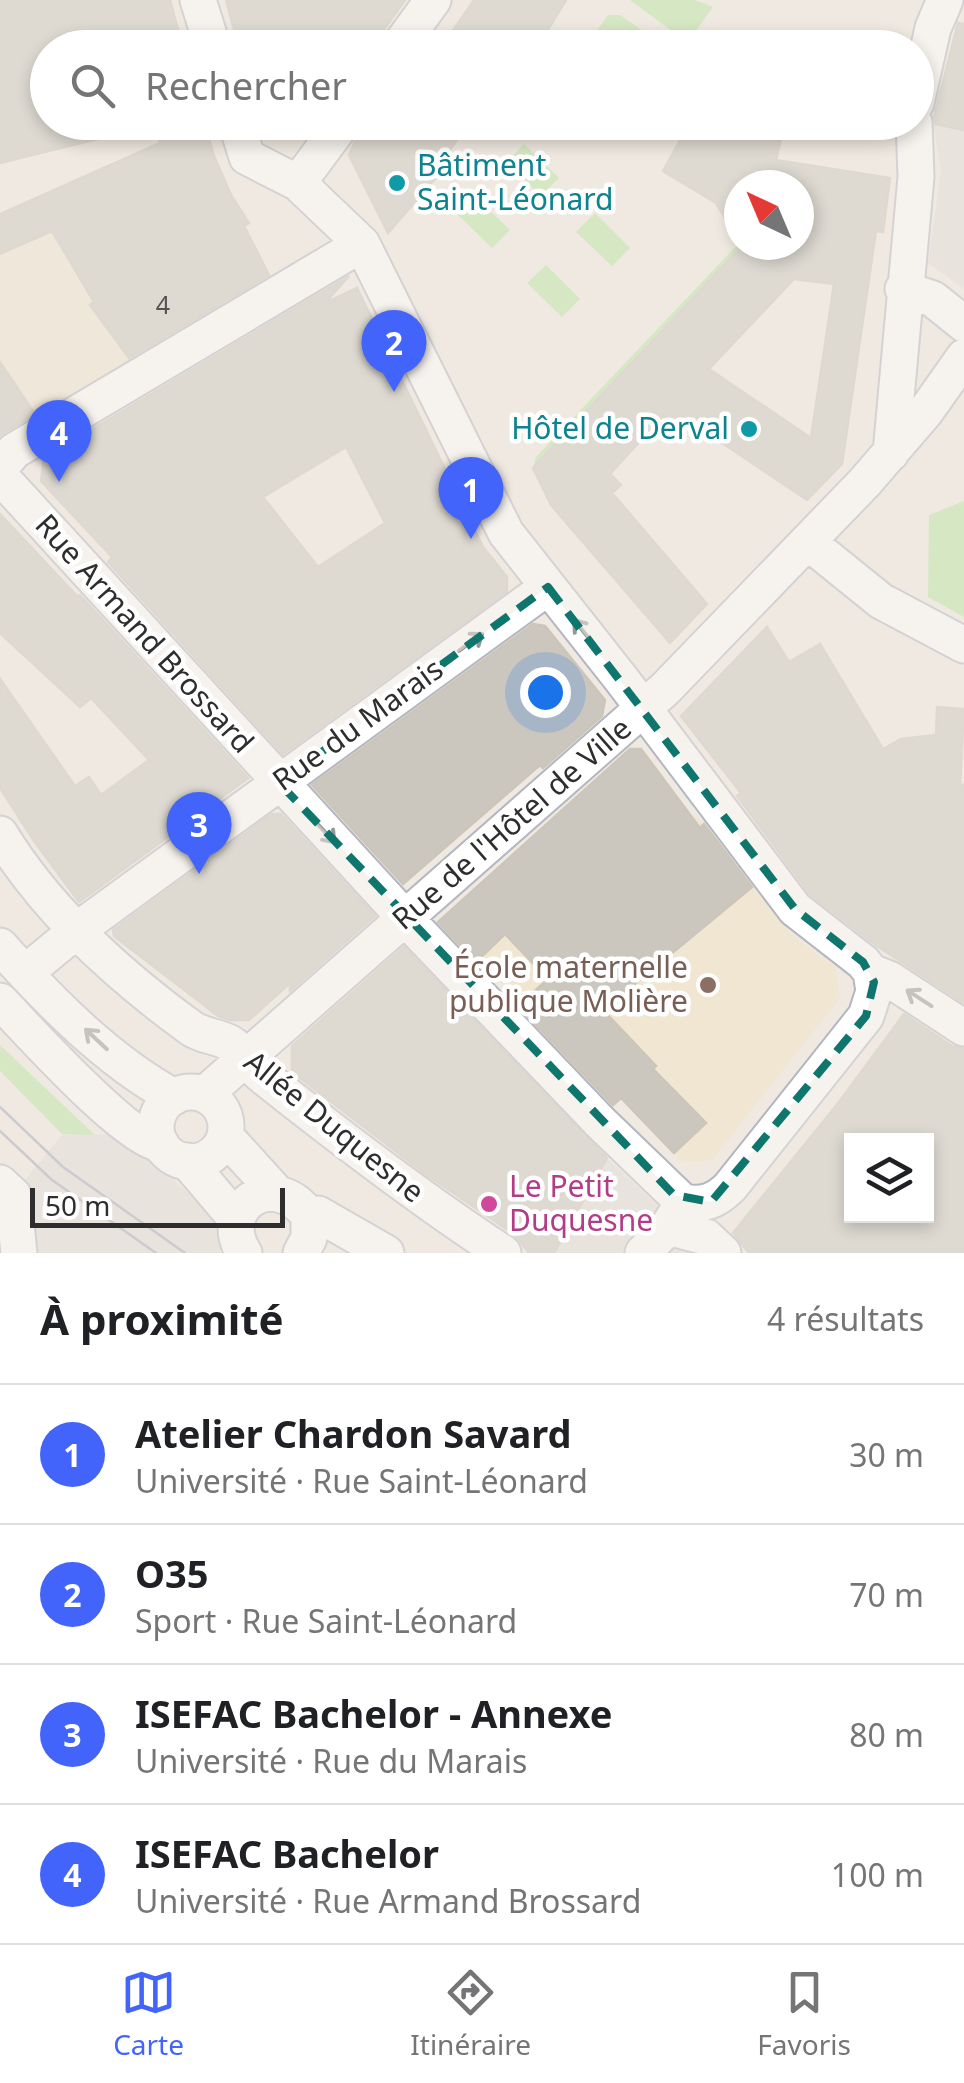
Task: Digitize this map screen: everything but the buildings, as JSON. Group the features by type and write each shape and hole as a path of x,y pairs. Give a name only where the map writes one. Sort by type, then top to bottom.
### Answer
{"street":[{"path":"198,0 207,30"},
{"path":"411,30 433,0"},
{"path":"932,30 945,0"},
{"path":"241,140 246,157 298,183 362,244 506,534 795,909 871,972 902,987 964,1028"},
{"path":"298,183 330,140"},
{"path":"891,453 916,177 915,140"},
{"path":"0,468 14,451 362,244"},
{"path":"903,290 933,299 964,324"},
{"name":"Rue de l'Hôtel de Ville","path":"190,1095 246,1058 643,708 891,453 964,357"},
{"name":"Rue Armand Brossard","path":"0,476 280,783 600,1122 676,1214 722,1253"},
{"path":"808,542 881,600 964,646"},
{"name":"Rue du Marais","path":"26,974 76,931 548,588"},
{"name":"Allée Duquesne","path":"0,834 76,931 196,1032 231,1043 259,1073 419,1196 503,1253"},
{"path":"0,946 122,1063 221,1109 226,1125 214,1153 196,1161 148,1143 0,1002"},
{"path":"643,1253 676,1214 711,1202 730,1187 866,1016 874,992 871,972"},
{"path":"190,1095 158,1114 158,1135 241,1236"},
{"path":"224,1136 276,1192 293,1198 309,1216 310,1238 301,1253"},
{"path":"0,1183 12,1195 18,1253"},
{"path":"241,1236 250,1200 276,1192"},
{"path":"309,1216 318,1214 386,1253"}],"highlighted area":[{"path":"548,587 795,909 863,962 874,982 866,1016 711,1202 674,1195 279,783"}],"shaded area":[{"path":"934,124 964,130 964,289 928,263 941,171"},
{"path":"214,156 226,183 99,318 132,362 0,437 0,254"},
{"name":"École maternelle publique Molière","path":"696,816 790,933 835,967 840,998 712,1160 682,1162 674,1153 706,1123 604,1011 609,1005 562,967 526,999 484,954 518,920 648,858"},
{"path":"125,1134 203,1207 220,1235 220,1253 0,1253 0,1210 62,1135"},
{"path":"607,1158 671,1218 717,1253 554,1253"}],"green space":[{"path":"630,0 695,0 713,7 696,30 671,30"},
{"path":"608,15 620,15 642,30 597,30"},
{"path":"524,144 559,178 541,196 506,163"},
{"path":"475,196 510,230 492,248 457,214"},
{"path":"595,213 630,248 612,266 576,232"},
{"path":"724,259 729,260 533,468 536,457"},
{"path":"546,265 580,299 562,317 527,283"},
{"path":"964,501 964,617 928,597 929,515"},
{"path":"0,1045 96,1136 62,1134 0,1071"}],"tram line":[{"path":"0,1107 63,1167 185,1253"},
{"path":"0,1131 52,1180 156,1253"}],"place":[{"name":"Bâtiment Saint-Léonard","path":"397,183"},
{"name":"O35","path":"394,392"},
{"name":"Hôtel de Derval","path":"749,429"},
{"name":"ISEFAC Bachelor","path":"59,482"},
{"name":"Atelier Chardon Savard","path":"471,539"},
{"name":"ISEFAC Bachelor - Annexe","path":"199,874"},
{"name":"École maternelle publique Molière","path":"708,985"},
{"name":"Le Petit Duquesne","path":"489,1204"}]}
